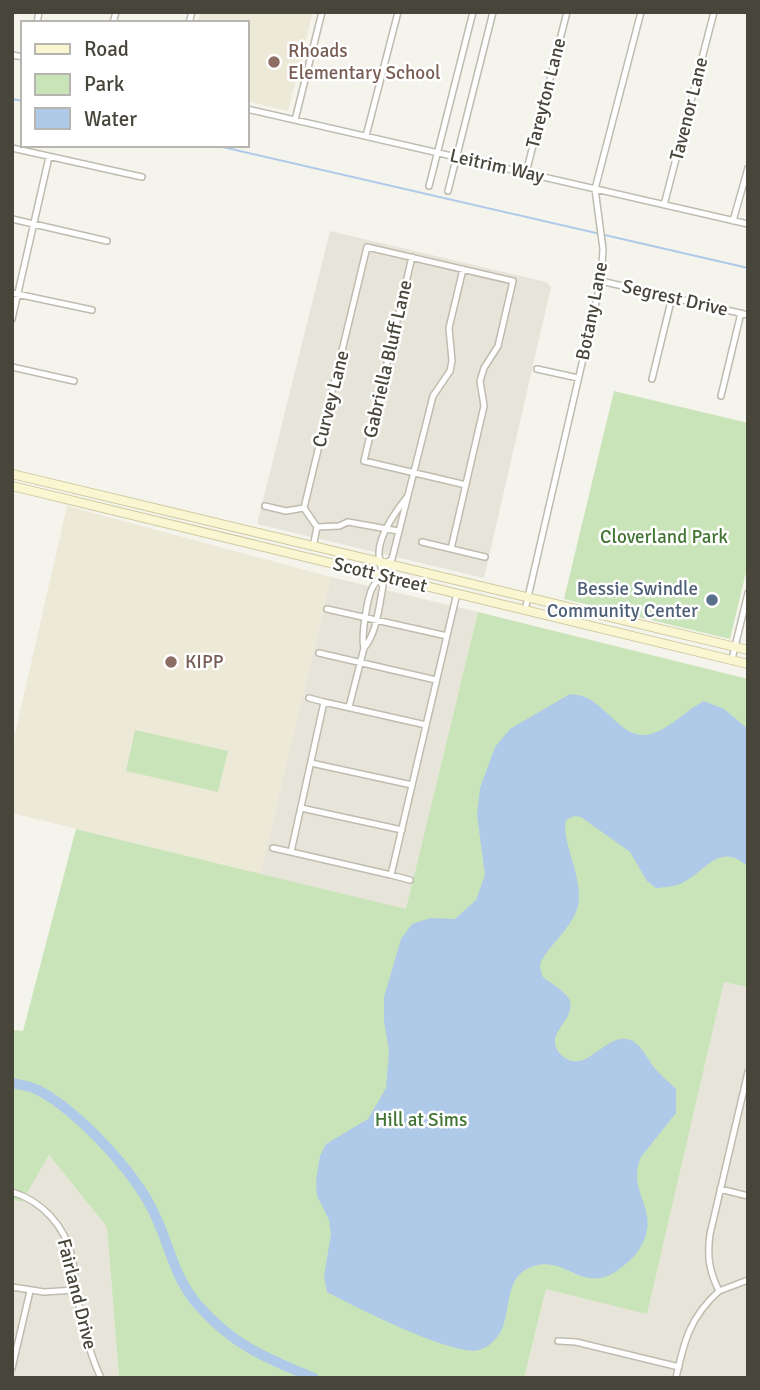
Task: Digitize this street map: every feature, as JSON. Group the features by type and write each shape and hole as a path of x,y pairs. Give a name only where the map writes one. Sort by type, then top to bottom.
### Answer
{"main road":[{"name":"Scott Street","path":"12,474 748,650"},
{"name":"Scott Street","path":"12,486 748,664"},
{"path":"161,522 164,511"},
{"path":"255,545 258,533"},
{"path":"628,635 630,622"}],"street":[{"path":"295,120 322,12"},
{"path":"366,136 398,12"},
{"path":"429,186 473,12"},
{"path":"448,191 493,12"},
{"name":"Tareyton Lane","path":"526,173 567,12"},
{"name":"Botany Lane","path":"525,610 601,281 602,240 595,189 641,12"},
{"name":"Tavenor Lane","path":"664,205 714,12"},
{"name":"Leitrim Way","path":"248,109 748,224"},
{"path":"12,148 142,177"},
{"path":"12,319 15,293 49,156"},
{"path":"733,221 748,168"},
{"path":"12,219 107,241"},
{"name":"Curvey Lane","path":"304,508 367,247 412,257"},
{"path":"412,257 513,281 498,346 484,368 480,381 484,406 451,549"},
{"name":"Gabriella Bluff Lane","path":"412,257 364,461 415,473"},
{"path":"383,564 392,559 433,396 450,371 452,361 449,328 463,269"},
{"name":"Segrest Drive","path":"601,281 744,314"},
{"path":"15,293 92,310"},
{"path":"652,379 672,297"},
{"path":"721,396 744,314"},
{"path":"12,367 74,381"},
{"path":"537,369 578,378"},
{"path":"415,473 466,485"},
{"path":"349,707 364,648 362,639 365,617 373,585 380,577 383,564 379,555 385,530 408,494"},
{"path":"265,506 286,511 304,508 317,527 313,547"},
{"path":"317,527 339,526 348,522 398,531"},
{"path":"422,542 485,557"},
{"path":"364,648 370,641 376,620 383,586 380,577"},
{"path":"391,875 457,593"},
{"path":"732,659 748,593"},
{"path":"369,601 379,604"},
{"path":"327,609 447,636"},
{"path":"318,653 436,680"},
{"path":"309,698 426,725"},
{"path":"291,852 324,702"},
{"path":"311,763 412,785"},
{"path":"301,808 402,830"},
{"path":"273,848 410,880"},
{"path":"719,1291 711,1274 707,1255 748,1072"},
{"path":"740,1103 748,1105"},
{"path":"720,1189 748,1196"},
{"name":"Fairland Drive","path":"12,1192 32,1201 57,1223 65,1238 72,1257 86,1336 101,1378"},
{"path":"676,1378 694,1318 719,1291 748,1280"},
{"path":"12,1287 30,1291 76,1290"},
{"path":"12,1368 30,1291"},
{"path":"558,1341 576,1342 679,1367"}],"shaded area":[{"name":"Rhoads Elementary School","path":"200,12 313,12 288,111 248,101 248,21 198,21"},
{"path":"330,231 546,282 551,287 484,578 257,524"},
{"name":"KIPP","path":"67,506 331,577 260,874 12,813 12,747"},
{"path":"331,577 478,612 406,910 260,874"},
{"path":"724,981 748,987 748,1378 524,1378 546,1289 647,1313"},
{"path":"49,1155 107,1227 119,1378 12,1378 12,1200 22,1202"}],"green space":[{"name":"Cloverland Park","path":"614,391 748,423 748,564 730,639 564,599"},
{"name":"Hill at Sims","path":"478,612 748,679 748,987 724,982 647,1314 546,1289 524,1378 119,1378 107,1227 49,1155 22,1202 12,1200 12,1030 23,1031 76,829 406,909"},
{"path":"135,730 228,751 218,792 126,771"}],"water":[{"path":"570,694 583,696 594,702 626,729 644,735 661,730 704,701 724,709 748,729 748,867 738,860 722,857 681,884 656,888 647,881 630,852 581,817 574,816 566,820 566,838 578,883 578,906 570,923 540,966 542,976 562,991 570,1001 568,1016 556,1036 557,1050 565,1058 574,1061 590,1056 615,1040 633,1041 676,1089 676,1113 641,1157 637,1170 637,1181 648,1223 646,1235 636,1254 618,1270 606,1277 595,1279 546,1264 525,1270 518,1276 510,1292 505,1320 498,1336 483,1349 466,1350 403,1329 327,1292 324,1276 331,1234 329,1220 317,1196 316,1180 320,1156 326,1144 368,1119 386,1088 389,1051 384,1021 384,997 401,939 412,924 431,918 455,919 476,900 485,875 477,815 480,788 495,747 510,729"}],"waterway":[{"path":"12,99 21,101"},
{"path":"223,147 748,268"},
{"path":"12,1083 35,1089 54,1100 104,1144 145,1197 177,1272 190,1294 211,1319 251,1349 314,1378"}],"place":[{"name":"Rhoads Elementary School","path":"274,62"},
{"name":"Bessie Swindle Community Center","path":"712,600"},
{"name":"KIPP","path":"171,662"}]}
